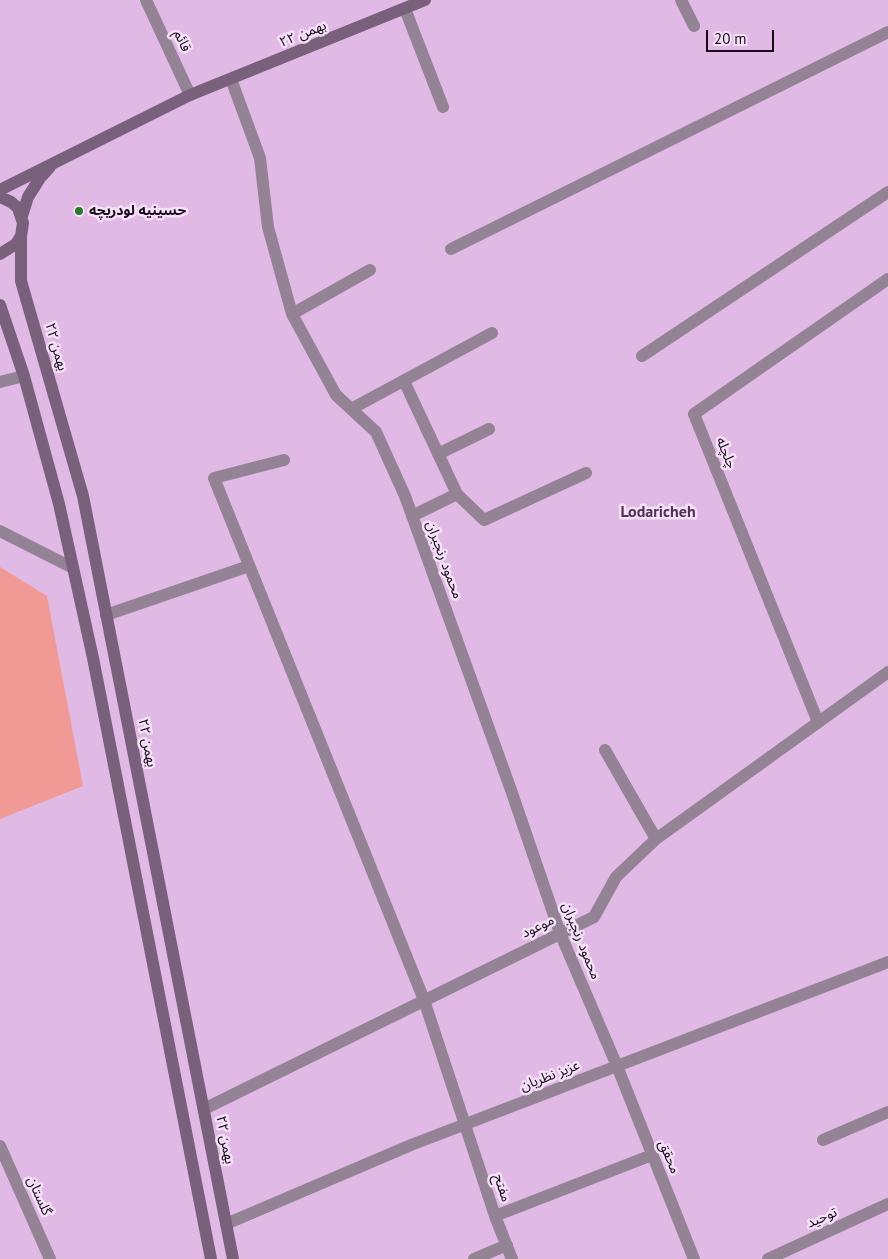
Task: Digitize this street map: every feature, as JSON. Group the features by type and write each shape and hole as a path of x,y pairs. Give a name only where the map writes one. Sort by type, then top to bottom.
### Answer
{"street":[{"name":"قائم","path":"146,0 190,95"},
{"name":"۲۲ بهمن","path":"0,190 190,95 426,0"},
{"path":"681,0 694,26"},
{"path":"405,9 443,107"},
{"path":"451,250 888,32"},
{"name":"محمود رنجبران","path":"231,79 260,158 268,227 292,314 336,396 376,432 412,516 508,781 560,933 617,1066"},
{"name":"۲۲ بهمن","path":"57,160 40,178 28,197 22,216 21,281 82,496 233,1259"},
{"path":"642,356 888,192"},
{"path":"0,197 11,202 22,216"},
{"path":"0,254 9,250 21,236"},
{"path":"292,314 370,270"},
{"name":"چلچله","path":"818,722 694,414 888,278"},
{"path":"0,305 24,376 59,504 211,1259"},
{"path":"351,409 492,333"},
{"path":"0,382 24,376"},
{"path":"404,381 457,494 484,520 586,473"},
{"path":"438,454 489,428"},
{"name":"مفتح","path":"284,460 214,478 424,1000 495,1216 512,1259"},
{"path":"412,516 457,494"},
{"path":"0,531 73,568"},
{"path":"106,615 249,566"},
{"name":"موعود","path":"204,1109 594,917 616,877 656,839 888,672"},
{"path":"605,750 656,839"},
{"name":"عزیز نظریان","path":"226,1224 411,1145 888,962"},
{"name":"محقق","path":"617,1066 694,1259"},
{"path":"823,1140 888,1112"},
{"name":"گلستان","path":"0,1146 50,1259"},
{"path":"495,1216 652,1155"},
{"name":"توحید","path":"768,1259 888,1204"},
{"path":"474,1259 507,1245"}],"shaded area":[{"path":"0,567 47,596 83,786 0,819"}],"place":[{"name":"حسینیه لودریچه","path":"79,211"}],"district":[{"name":"Lodaricheh","path":"658,512"}]}
